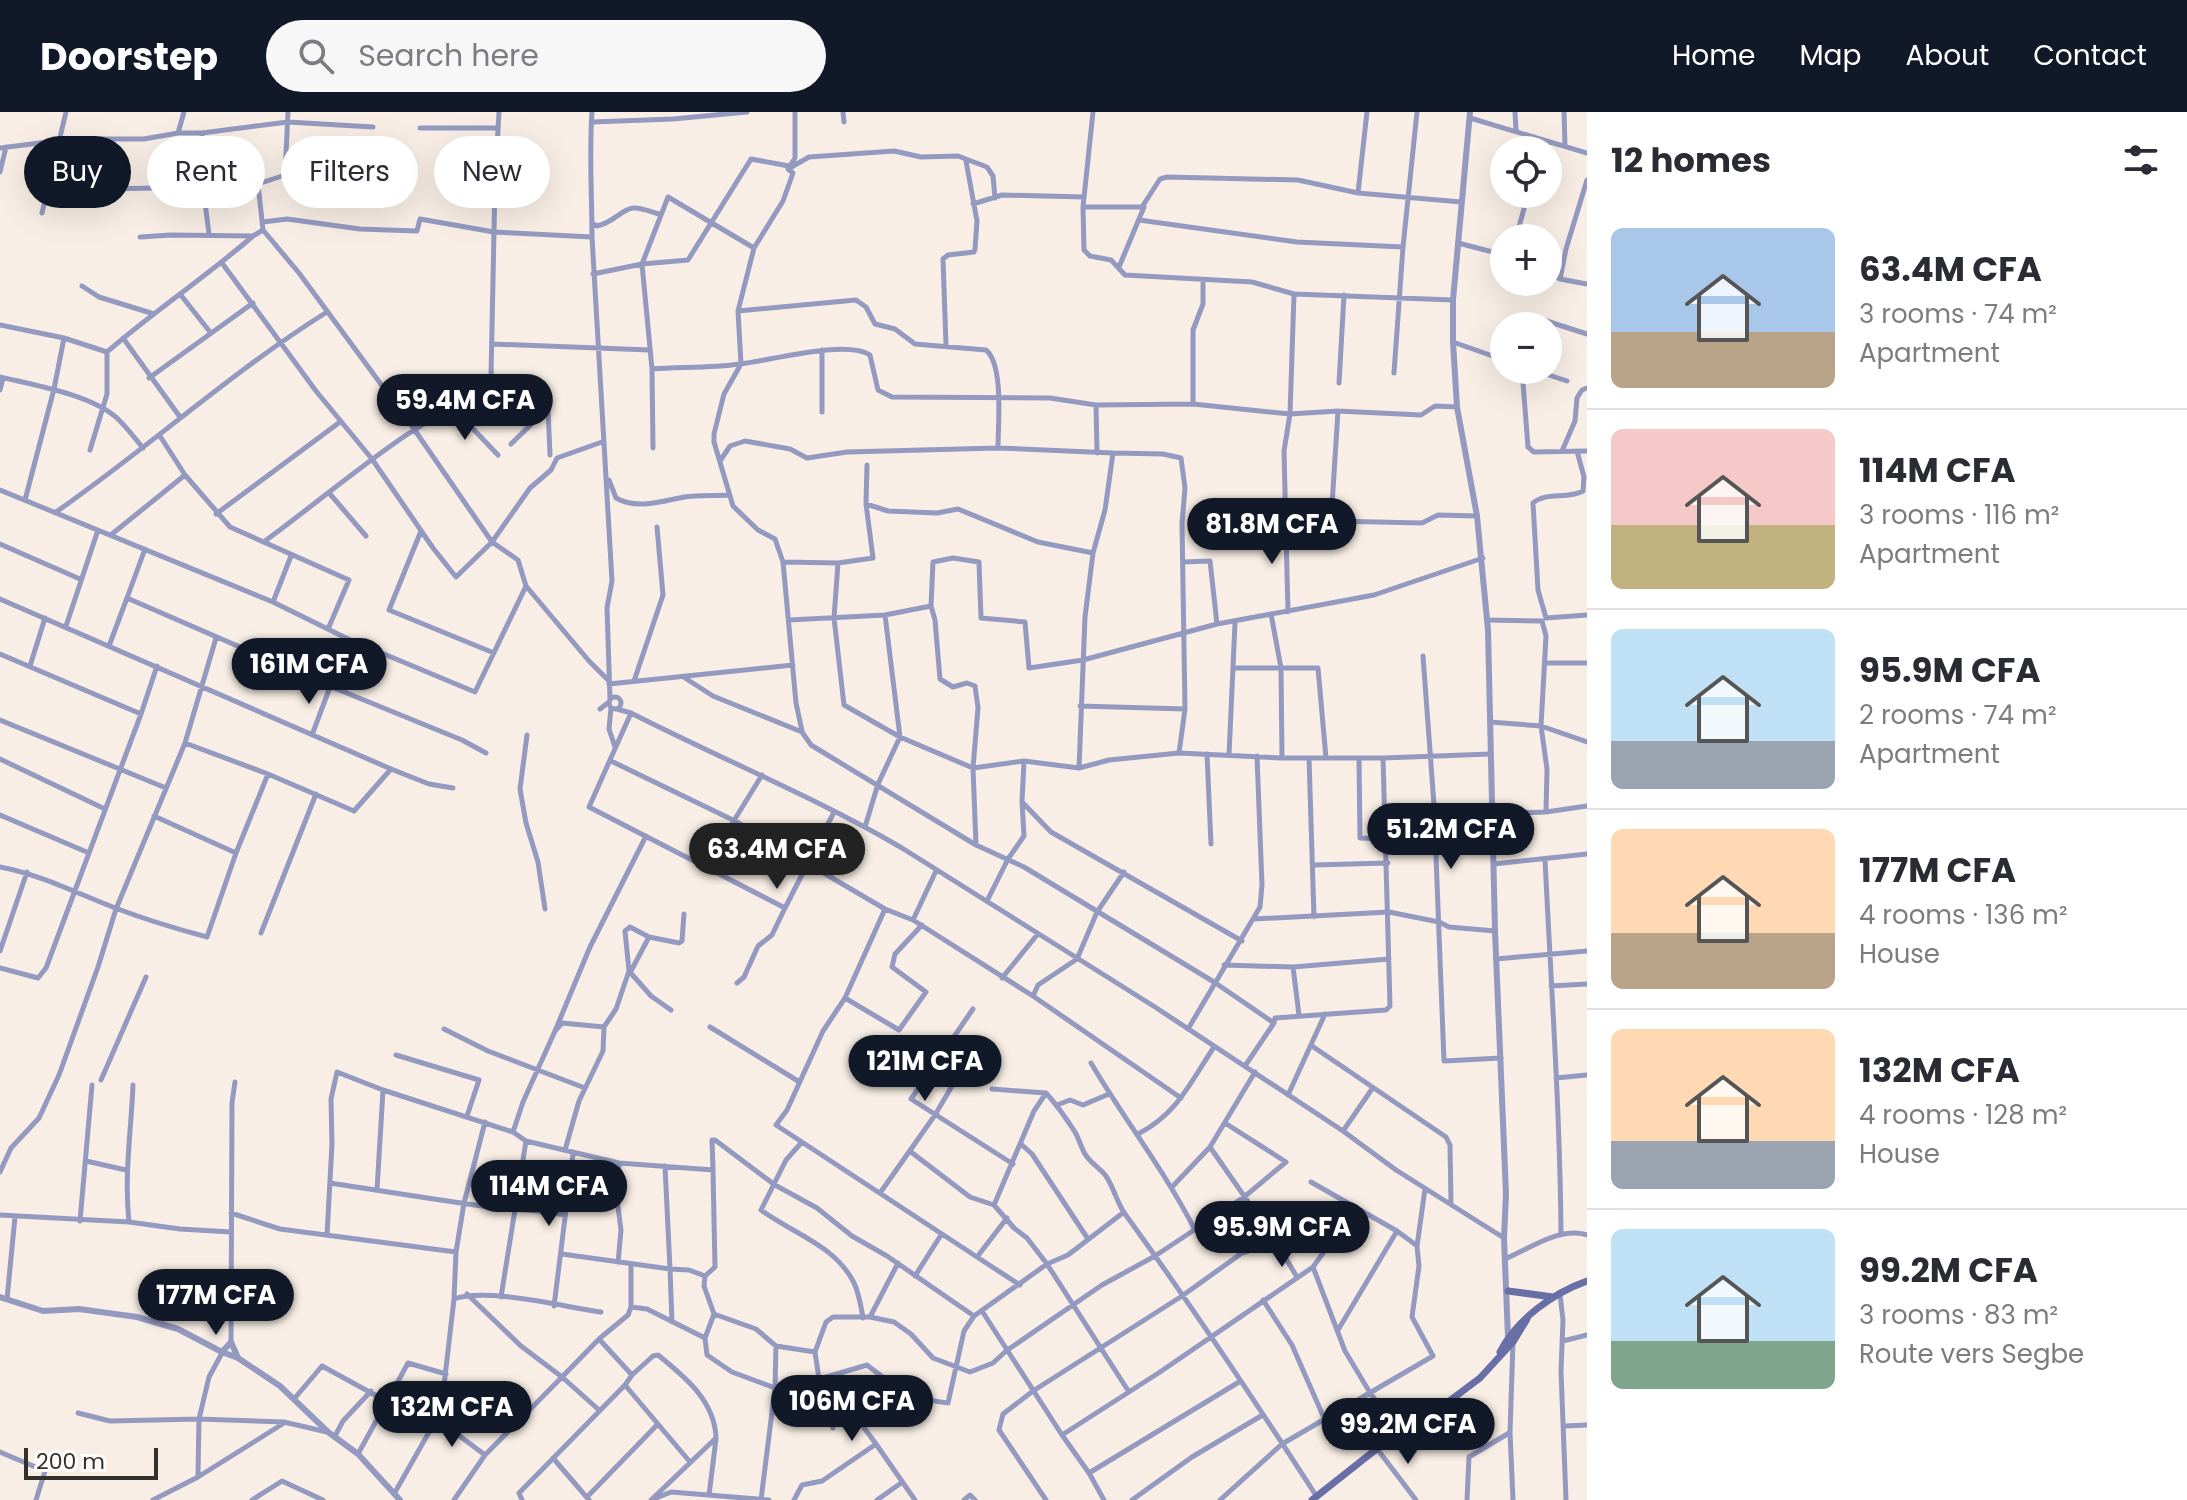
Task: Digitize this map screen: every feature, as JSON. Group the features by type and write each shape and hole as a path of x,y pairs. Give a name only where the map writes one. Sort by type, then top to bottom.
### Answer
{"main road":[{"path":"1314,1498 1398,1432 1448,1402 1480,1378 1527,1319 1556,1295 1587,1281"},
{"path":"1508,1291 1556,1295"}],"street":[{"path":"59,136 66,112"},
{"path":"178,133 184,112"},
{"path":"287,136 288,112"},
{"path":"265,541 414,429 454,409 491,377 499,112"},
{"path":"592,112 593,274 612,581 607,608 609,684 613,703 609,729 615,748"},
{"path":"592,122 747,112"},
{"path":"788,169 795,158 795,112"},
{"path":"843,112 844,122"},
{"path":"1093,112 1083,207 1085,253 1111,260 1123,274 1252,282 1294,294 1453,300"},
{"path":"1358,193 1367,112"},
{"path":"1394,373 1398,298 1417,112"},
{"path":"1515,112 1516,130"},
{"path":"1564,112 1565,146"},
{"path":"1513,1500 1487,620 1483,558 1457,407 1453,300 1470,115 1532,136"},
{"path":"131,139 288,122 373,127"},
{"path":"420,128 497,128"},
{"path":"0,172 3,147 24,145"},
{"path":"1562,145 1587,153"},
{"path":"788,169 809,157 894,151 908,156 958,156 987,167 993,176 995,198"},
{"path":"593,274 642,264 688,260 751,159 789,166 793,173 788,190 754,248 738,311 741,364 724,394 714,434 733,506 758,530 775,539 783,562 802,732 811,745 976,845 1008,859 1214,982 1274,1023"},
{"path":"946,345 943,259 948,255 974,252 977,221 966,160"},
{"path":"281,176 258,184 263,230 414,429 492,542 518,560 526,586 609,684"},
{"path":"1119,267 1144,206 1160,179 1167,177 1298,180 1358,193 1461,202"},
{"path":"1562,272 1587,180"},
{"path":"973,204 1002,195 1084,197"},
{"path":"653,448 652,369 642,264 659,214 668,197 754,248"},
{"path":"1083,207 1144,206"},
{"path":"42,213 43,208"},
{"path":"206,208 209,234"},
{"path":"592,223 597,226 608,224 625,210 634,208 659,214"},
{"path":"263,222 287,219 360,229 417,231 420,219 494,232 592,237"},
{"path":"1139,220 1297,242 1403,247"},
{"path":"90,450 107,394 107,352 152,313 263,230"},
{"path":"140,237 253,236"},
{"path":"1458,243 1490,251"},
{"path":"222,263 340,422 372,459 456,577 492,542 530,488 551,470 557,458 602,442"},
{"path":"1562,279 1587,284"},
{"path":"1193,404 1193,330 1203,304 1203,280"},
{"path":"82,286 99,297 152,313"},
{"path":"180,294 210,332"},
{"path":"1288,612 1284,451 1290,414 1294,294"},
{"path":"1339,383 1344,295"},
{"path":"738,311 856,300 866,307 875,324 895,329 910,342 990,352 996,370 998,448"},
{"path":"149,378 253,303"},
{"path":"56,512 160,436 180,417 280,341 327,312"},
{"path":"0,325 64,338 107,352"},
{"path":"1562,326 1587,334"},
{"path":"25,500 64,338"},
{"path":"123,338 180,417"},
{"path":"1453,342 1490,355"},
{"path":"492,344 649,350"},
{"path":"652,369 741,364 822,350 867,353 878,390 892,397 1050,398 1096,405 1193,404 1290,414 1338,411 1421,415 1435,406 1457,407"},
{"path":"822,350 822,412"},
{"path":"0,390 1,377 54,389 101,408 117,417 143,448"},
{"path":"491,377 531,422"},
{"path":"1562,379 1567,381"},
{"path":"1523,384 1528,447 1534,452 1587,451"},
{"path":"1561,452 1575,421 1577,398 1587,388"},
{"path":"1096,405 1097,453"},
{"path":"511,444 548,408 550,455"},
{"path":"454,409 498,455"},
{"path":"1331,521 1338,411"},
{"path":"216,514 340,422"},
{"path":"160,436 185,475 230,527 349,580 328,629"},
{"path":"719,462 730,446 745,441 790,449 807,458 847,452 998,448 1163,454 1181,458 1185,488 1182,523 1185,709 1179,753"},
{"path":"1546,812 1547,769 1541,726 1546,636 1538,590 1533,503 1539,498 1575,495 1583,491 1584,481 1577,451"},
{"path":"1079,768 1080,706 1093,553 1105,510 1113,453"},
{"path":"783,562 838,563 873,558 866,504 867,465"},
{"path":"112,534 185,475"},
{"path":"607,475 616,498 625,502 659,504 685,497 729,495"},
{"path":"0,490 273,602 348,639 475,692 526,586"},
{"path":"330,494 366,536"},
{"path":"866,504 888,511 937,513 958,509 1038,542 1093,553"},
{"path":"1286,520 1422,523 1438,515 1477,516"},
{"path":"634,681 663,595 657,527"},
{"path":"66,626 98,530"},
{"path":"421,531 389,610 494,653"},
{"path":"0,544 80,579"},
{"path":"109,647 145,549"},
{"path":"273,602 291,556"},
{"path":"976,845 973,768 978,708 975,686 967,683 953,687 940,679 931,606 933,562 953,558 979,562 981,618 1025,622 1029,668 1083,660 1217,624 1374,595 1483,558"},
{"path":"1184,562 1210,561 1217,624"},
{"path":"838,563 834,618 844,705 900,737 973,768 1024,761 1079,768 1109,760 1179,753 1282,758 1491,754"},
{"path":"127,598 462,740 486,753"},
{"path":"0,599 391,769 429,784 453,788"},
{"path":"789,620 885,615 931,606"},
{"path":"1271,614 1281,668 1282,758"},
{"path":"865,827 878,784 900,737 885,615"},
{"path":"1487,620 1544,620 1587,615"},
{"path":"30,666 45,618"},
{"path":"1229,755 1235,623"},
{"path":"0,1172 11,1148 39,1118 59,1075 116,909 185,743 216,638"},
{"path":"312,735 348,639"},
{"path":"0,654 141,714"},
{"path":"1423,656 1434,805 1444,1061 1501,1058"},
{"path":"1545,663 1587,663"},
{"path":"609,684 793,665"},
{"path":"0,968 38,978 46,968 157,666"},
{"path":"1233,668 1318,668 1326,758"},
{"path":"685,678 713,696 802,732"},
{"path":"613,703 865,827 1255,1072 1425,1189 1504,1238"},
{"path":"600,709 622,703 631,713"},
{"path":"1080,706 1185,709"},
{"path":"631,713 589,807 785,908"},
{"path":"0,720 166,788"},
{"path":"1490,722 1541,726 1587,742"},
{"path":"527,735 520,789 538,862 545,909"},
{"path":"185,743 354,811 391,769"},
{"path":"1207,754 1211,844"},
{"path":"1188,1029 1224,965 1242,941 1262,895 1257,756"},
{"path":"1309,758 1314,917"},
{"path":"1359,758 1360,838 1387,839"},
{"path":"1245,1066 1275,1018 1390,1008 1383,758"},
{"path":"0,759 105,809"},
{"path":"611,761 735,821 885,909 922,925 1033,996 1181,1098"},
{"path":"987,901 1008,859 1024,836 1024,761"},
{"path":"0,867 27,872 75,889 116,909 207,937 268,774"},
{"path":"706,866 762,775"},
{"path":"261,933 316,794"},
{"path":"1022,802 1051,832 1242,941"},
{"path":"1492,814 1546,812 1587,806"},
{"path":"737,983 744,977 758,946 772,935 834,812"},
{"path":"0,815 89,853"},
{"path":"154,816 236,853"},
{"path":"513,1132 590,947 646,836"},
{"path":"1494,864 1587,854"},
{"path":"1545,859 1560,1133 1561,1235"},
{"path":"1314,865 1388,863"},
{"path":"913,920 936,871"},
{"path":"0,951 27,872"},
{"path":"1033,996 1038,985 1077,959 1097,912 1124,872"},
{"path":"885,909 845,998 823,1031 787,1110 776,1125 1020,1285"},
{"path":"1254,919 1389,912 1439,922 1449,927 1495,931"},
{"path":"671,1010 651,996 630,972 625,934 627,928 649,937 679,943 682,941 684,914"},
{"path":"845,998 899,1030 926,992 892,967 894,957 922,925"},
{"path":"1002,978 1037,935"},
{"path":"565,1150 574,1116 603,1051 604,1027 616,1009 630,972 649,937"},
{"path":"1496,959 1587,951"},
{"path":"1224,965 1293,967 1389,959"},
{"path":"1293,967 1299,1015"},
{"path":"101,1080 146,977"},
{"path":"1551,986 1587,984"},
{"path":"973,1009 911,1099 1013,1164"},
{"path":"1288,1095 1325,1014"},
{"path":"555,1031 562,1023 604,1027"},
{"path":"710,1027 798,1081"},
{"path":"444,1029 488,1051 585,1088"},
{"path":"1312,1046 1449,1141 1451,1204"},
{"path":"1138,1134 1159,1123 1181,1098 1214,1047"},
{"path":"396,1055 479,1080 467,1116"},
{"path":"1091,1063 1172,1187 1194,1228"},
{"path":"880,1193 911,1152 962,1069"},
{"path":"327,1235 331,1099 337,1072 513,1132 526,1141 573,1154 619,1163 713,1170"},
{"path":"1172,1187 1210,1147 1255,1072"},
{"path":"1556,1078 1587,1075"},
{"path":"235,1082 232,1103 231,1342 238,1358"},
{"path":"80,1221 92,1085"},
{"path":"129,1222 126,1170 133,1085"},
{"path":"992,1089 1046,1093 1057,1105 1076,1134 1085,1155 1106,1175 1124,1212 1213,1336 1314,1498"},
{"path":"1343,1131 1372,1089"},
{"path":"377,1190 383,1090"},
{"path":"994,1205 1034,1111 1046,1093"},
{"path":"1057,1105 1070,1100 1083,1105 1109,1094"},
{"path":"394,1494 441,1411 454,1299 456,1252 464,1203 485,1122"},
{"path":"833,1428 815,1352 826,1322 833,1317 867,1317 894,1322 911,1334 933,1358 970,1372 993,1363 1074,1304 1155,1256 1244,1197 1286,1162 1225,1123"},
{"path":"775,1388 732,1372 707,1355 705,1338 714,1314 704,1286 705,1276 715,1267 712,1140 974,1316"},
{"path":"501,1297 526,1141"},
{"path":"802,1142 786,1160 761,1210 805,1235 840,1262 855,1284 867,1317"},
{"path":"1022,1145 1032,1154 1088,1239"},
{"path":"1210,1147 1297,1277"},
{"path":"911,1152 970,1197 994,1205 1027,1238 1074,1304 1129,1392"},
{"path":"554,1306 573,1154"},
{"path":"86,1161 126,1170"},
{"path":"618,1263 621,1230 617,1199 619,1163"},
{"path":"665,1166 672,1322"},
{"path":"1311,1182 1397,1231 1417,1246"},
{"path":"330,1183 565,1215"},
{"path":"1220,1500 1230,1497 1282,1444 1433,1356 1412,1317 1425,1189"},
{"path":"1062,1435 1313,1267 1356,1207"},
{"path":"819,1379 867,1365 891,1384 923,1400 948,1403 964,1331 974,1316 1047,1264 1068,1255 1124,1212"},
{"path":"231,1213 280,1229 456,1252"},
{"path":"0,1215 129,1222 231,1232"},
{"path":"15,1217 4,1298 43,1311 79,1309 137,1317 178,1329 238,1358 280,1386 331,1434 358,1454 400,1500"},
{"path":"977,1257 1007,1218"},
{"path":"1338,1330 1397,1231"},
{"path":"1505,1259 1561,1235 1578,1232 1587,1235"},
{"path":"915,1276 941,1235"},
{"path":"1046,1500 999,1430 1003,1414 1242,1253 1276,1242"},
{"path":"562,1254 689,1270 705,1276"},
{"path":"867,1317 898,1263"},
{"path":"454,1500 485,1455 599,1339 628,1315 631,1307 631,1264"},
{"path":"1313,1267 1345,1351 1398,1432"},
{"path":"454,1299 467,1294 501,1297 601,1312"},
{"path":"467,1294 521,1346 599,1410"},
{"path":"1556,1295 1563,1341 1561,1371 1566,1500"},
{"path":"1263,1300 1292,1345 1324,1418"},
{"path":"631,1307 647,1309 705,1338"},
{"path":"982,1311 1104,1500"},
{"path":"714,1314 756,1329 776,1346 815,1352"},
{"path":"1563,1341 1587,1335"},
{"path":"599,1339 632,1375"},
{"path":"198,1477 199,1419 209,1377 231,1342"},
{"path":"761,1499 775,1388 776,1346"},
{"path":"522,1500 519,1493 632,1375 658,1355 697,1390 714,1418 716,1438 709,1495"},
{"path":"358,1454 408,1363 446,1374"},
{"path":"294,1399 322,1366 386,1401"},
{"path":"840,1373 846,1403 915,1500"},
{"path":"1089,1473 1239,1382"},
{"path":"625,1385 690,1462"},
{"path":"331,1434 371,1391"},
{"path":"78,1413 110,1421 199,1419 284,1422 331,1434"},
{"path":"1135,1499 1192,1457 1261,1416"},
{"path":"437,1419 485,1455"},
{"path":"153,1500 198,1477 284,1422"},
{"path":"553,1458 588,1499 657,1425"},
{"path":"1565,1426 1587,1425"},
{"path":"1467,1500 1469,1457 1510,1432"},
{"path":"652,1500 716,1438"},
{"path":"794,1500 802,1485 822,1481 876,1444"},
{"path":"1378,1450 1416,1500"},
{"path":"0,1452 45,1471 36,1500"},
{"path":"252,1500 282,1481 323,1500"},
{"path":"877,1500 901,1483"},
{"path":"652,1500 671,1492 769,1500"},
{"path":"964,1500 970,1495 975,1500"}]}
